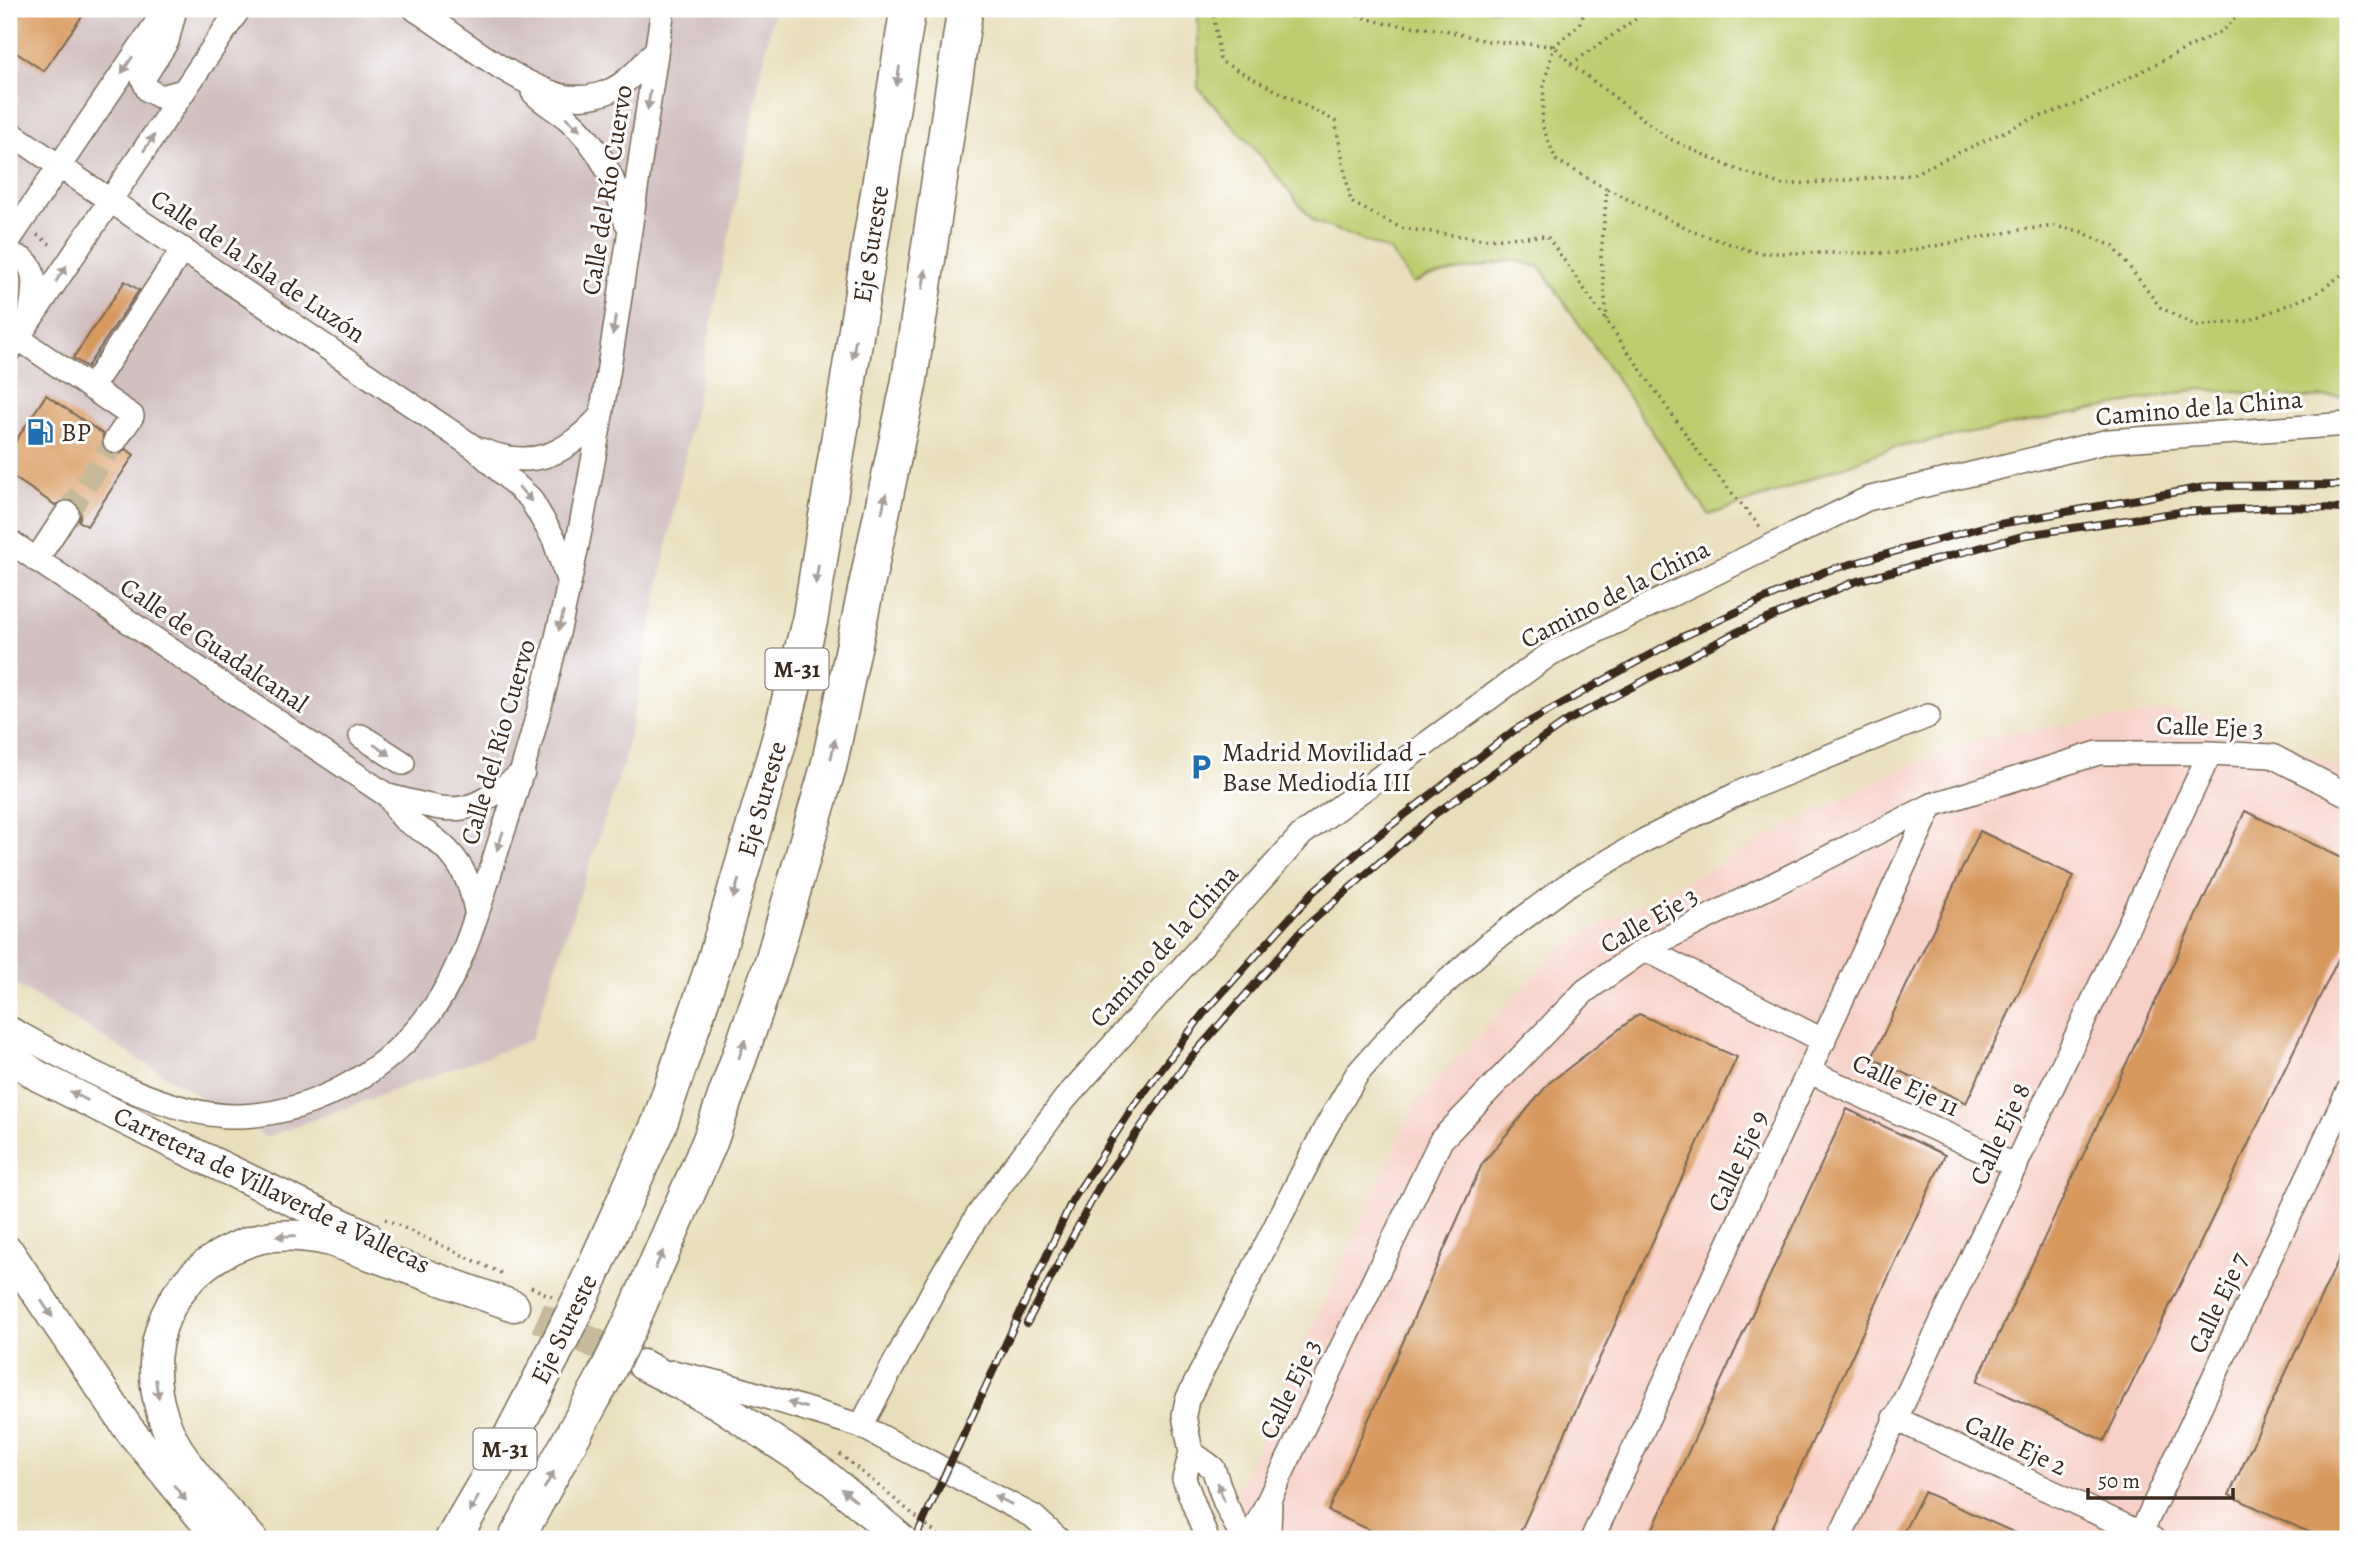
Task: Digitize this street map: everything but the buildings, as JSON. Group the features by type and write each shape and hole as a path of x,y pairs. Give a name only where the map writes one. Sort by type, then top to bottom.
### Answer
{"highway":[{"name":"Eje Sureste","path":"453,1539 499,1460 580,1300 660,1122 717,954 781,734 810,619 908,9"},
{"name":"Eje Sureste","path":"516,1539 603,1380 631,1322 710,1141 773,960 829,765 909,383 965,9"}],"main road":[{"name":"Carretera de Villaverde a Vallecas","path":"9,1056 38,1076 170,1142 526,1312 331,1241 309,1236 264,1238 221,1255 202,1268 187,1283 163,1318 154,1364 156,1391 173,1441 190,1467 252,1539"},
{"path":"9,1252 128,1428 219,1539"},
{"path":"643,1365 718,1404 824,1474 901,1539"}],"street":[{"path":"9,240 166,9"},
{"path":"176,9 167,41 144,79 148,90 161,97 183,91"},
{"path":"18,337 239,9"},
{"path":"415,9 521,79 558,95 576,97 607,92 622,84 656,50"},
{"name":"Calle del Río Cuervo","path":"9,1028 108,1079 170,1104 209,1113 240,1116 277,1111 315,1100 348,1085 373,1070 394,1052 435,1007 463,949 523,772 570,585 600,418 663,9"},
{"path":"521,79 541,100 580,130 599,154 618,192 629,234"},
{"name":"Calle de la Isla de Luzón","path":"9,132 475,448 514,481 544,518 570,585"},
{"path":"92,388 183,249"},
{"path":"9,256 26,261 34,276 18,337"},
{"path":"18,337 132,415 115,442"},
{"name":"Calle de la Isla de Luzón","path":"475,448 499,457 520,460 540,458 557,453 573,443 600,418"},
{"name":"Camino de la China","path":"860,1426 944,1271 978,1215 1065,1099 1302,834 1550,654 1867,499 2109,441 2348,424"},
{"path":"36,560 67,513"},
{"name":"Calle de Guadalcanal","path":"9,541 388,796 432,808 465,808 483,802 523,772"},
{"path":"1208,1539 1184,1479 1191,1452 1184,1415 1187,1400 1325,1129 1357,1074 1409,1015 1489,944 1566,886 1645,840 1743,791 1928,716"},
{"path":"361,736 403,763"},
{"name":"Calle Eje 3","path":"1272,1539 1269,1530 1270,1494 1441,1140 1585,991 1645,949 1932,805 2098,753 2272,756 2348,795"},
{"name":"Calle Eje 8","path":"1839,1539 2210,753"},
{"name":"Calle de Guadalcanal","path":"388,796 404,819 443,845 454,856 465,871 476,913"},
{"name":"Calle Eje 9","path":"1592,1539 1932,805"},
{"name":"Calle Eje 11","path":"1645,949 1824,1041"},
{"name":"Calle Eje 11","path":"1810,1072 2016,1166"},
{"name":"Calle Eje 7","path":"2144,1537 2348,1091"},
{"path":"643,1365 724,1384 860,1426 1034,1517 1058,1539"},
{"name":"Calle Eje 2","path":"1894,1418 2144,1537"},
{"path":"1191,1452 1213,1468 1225,1503 1244,1539"},
{"path":"1250,1539 1270,1494"}],"path":[{"path":"1213,9 1220,61 1335,121 1352,202 1401,229 1483,239 1548,236 1699,453 1775,544"},
{"path":"1323,9 1338,10 1383,23 1445,30 1486,41 1553,46 1571,64 1668,138 1730,167 1783,184 1911,175 2027,121 2077,104 2223,30 2244,9"},
{"path":"1586,9 1579,25 1553,46 1544,84 1542,125 1556,160 1607,189 1697,233 1758,253 1897,253 2054,226 2080,231 2114,247 2160,307 2196,326 2248,321 2317,293 2348,270"},
{"path":"1571,64 1650,9"},
{"path":"1607,189 1601,257 1607,322"},
{"path":"32,232 50,244"}],"shaded area":[{"path":"9,9 774,9 624,762 531,1040 266,1137 9,980"},
{"path":"2168,711 2236,721 2348,772 2348,1539 1224,1539 1220,1530 1415,1104 1560,947 1892,772 1999,734"}],"green space":[{"path":"1198,9 2348,9 2348,396 2308,398 2199,389 1888,449 1775,493 1709,515 1540,267 1513,260 1427,277 1413,284 1390,251 1313,221 1253,147 1198,88"}],"tunnel":[{"path":"67,513 115,441"},
{"path":"538,1317 636,1362"}],"railway":[{"path":"915,1539 1072,1201 1133,1107 1203,1014 1314,891 1372,840 1516,729 1680,638 1826,571 1983,527 2210,486 2348,485"},
{"path":"1027,1323 1101,1183 1188,1061 1303,929 1435,814 1567,721 1737,632 1854,582 2026,535 2180,512 2284,507 2348,509"}],"place":[{"name":"BP","path":"40,432"},
{"name":"Madrid Movilidad - Base Mediodía III","path":"1201,767"}]}
